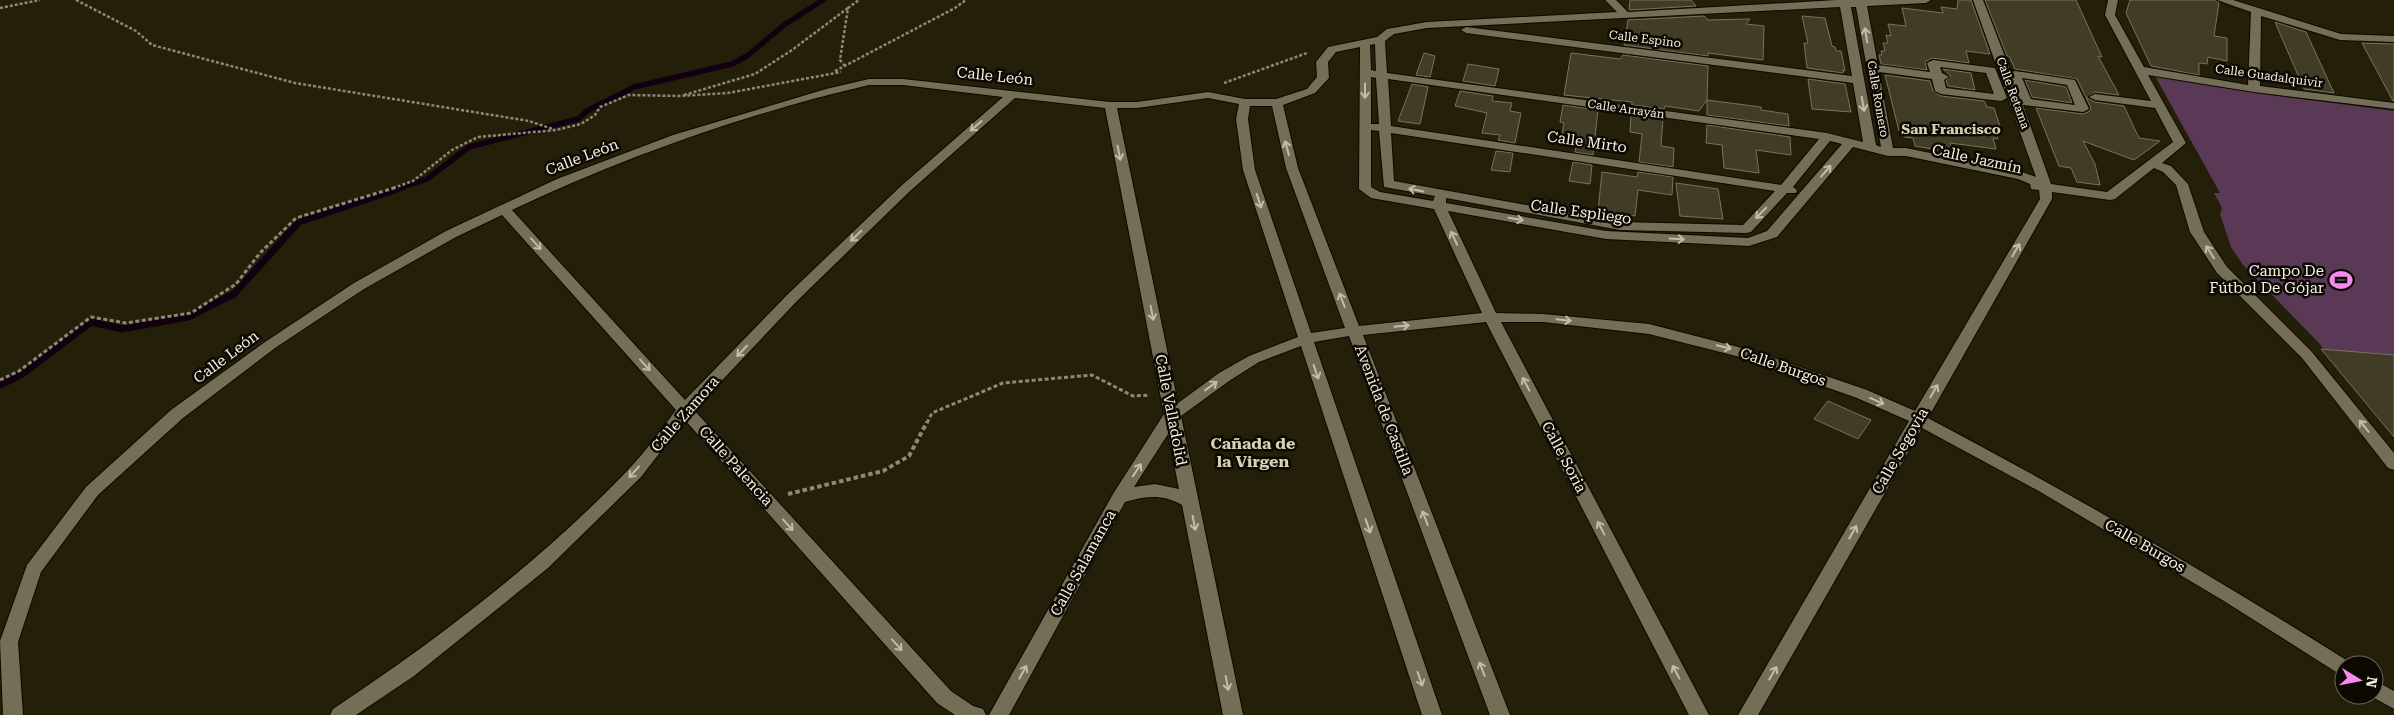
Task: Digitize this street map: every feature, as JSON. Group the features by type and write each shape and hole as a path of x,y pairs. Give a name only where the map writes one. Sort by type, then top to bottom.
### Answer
{"street":[{"path":"1610,0 1625,15"},
{"path":"1732,0 1744,10"},
{"path":"1427,25 1744,10 1844,2 1860,4 1926,0"},
{"name":"Calle Retama","path":"1978,0 2016,98 2045,186"},
{"name":"Calle Jazmín","path":"1888,152 1903,161 2022,186 2045,186 2110,196 2180,143 2110,15 2113,0"},
{"path":"2222,0 2340,37 2394,39"},
{"name":"Calle Romero","path":"1844,2 1870,148 1888,152 1860,4"},
{"path":"2254,89 2256,11"},
{"name":"Calle Espino","path":"1427,25 1859,80"},
{"name":"Calle León","path":"13,715 9,642 33,570 92,491 177,414 270,345 359,286 451,234 504,208 561,182 677,138 830,91 869,82 903,82 1110,106 1137,105 1208,95 1244,102 1277,103 1311,91 1323,78 1322,62 1332,49 1380,40 1390,31 1427,25"},
{"path":"2362,38 2394,27"},
{"path":"1380,40 1384,129"},
{"path":"1365,43 1365,126"},
{"path":"1933,63 1991,70 2001,98 1941,91 1940,76 1933,63"},
{"path":"1872,68 1940,76"},
{"name":"Calle Guadalquivir","path":"2140,70 2254,89 2394,106"},
{"name":"Calle Arrayán","path":"1366,73 1827,136 1870,148"},
{"path":"2015,74 2019,75 2071,82 2083,109 2026,102 2015,74"},
{"name":"Calle Zamora","path":"340,715 407,670 542,563 634,473 686,410 792,298 877,216 1013,94"},
{"path":"2095,98 2159,105"},
{"path":"1244,102 1242,119 1249,170 1432,715"},
{"name":"Avenida de Castilla","path":"1277,103 1292,168 1500,715"},
{"name":"Calle Valladolid","path":"1110,106 1233,715"},
{"name":"Calle Mirto","path":"1365,126 1785,188"},
{"name":"Calle Espliego","path":"1365,126 1365,189 1376,195 1440,200 1620,226 1746,229 1785,188 1827,136"},
{"name":"Calle Espliego","path":"1384,129 1388,184 1440,200 1606,235 1749,242 1772,234 1850,143"},
{"path":"2152,163 2167,169 2182,184 2197,232 2222,270 2307,355 2394,464"},
{"name":"Calle Segovia","path":"1748,715 2046,199 2045,186"},
{"path":"1785,188 1806,194"},
{"name":"Calle Soria","path":"1440,200 1491,317 1699,715"},
{"name":"Calle Palencia","path":"504,208 944,698 968,713 976,715"},
{"name":"Calle Burgos","path":"1172,415 1224,377 1254,359 1305,339 1354,331 1491,317 1543,318 1658,332 1745,352 1862,394 1918,419 2043,486 2230,596 2334,663"},
{"name":"Calle Salamanca","path":"999,715 1119,498 1172,415"},
{"path":"1119,498 1158,488 1176,493 1190,502"}],"path":[{"path":"0,8 40,0"},
{"path":"76,0 136,31 152,45 295,84 529,121 556,130"},
{"path":"679,96 755,74 792,50 859,0"},
{"path":"835,71 955,8 966,0"},
{"path":"845,66 840,60 848,8"},
{"path":"766,500 883,471 909,456 932,414 1003,383 1092,375 1132,396 1168,395"}],"shaded area":[{"path":"2155,76 2270,95 2394,111 2394,433 2318,342 2243,265 2231,247 2220,214 2222,208 2214,193 2220,193"}],"building":[{"path":"1630,0 1691,0 1696,6 1629,10"},
{"path":"1958,0 1971,0 1990,54 1966,51 1969,63 1932,58 1925,62 1927,70 1881,64 1879,55 1882,55 1881,51 1885,51 1883,43 1888,43 1886,35 1891,36 1888,24 1906,26 1902,8 1943,13 1941,7 1957,9"},
{"path":"1985,0 2076,0 2102,57 2098,56 2119,95 2095,92 2087,98 2095,102 2124,106 2139,138 2160,141 2134,160 2083,141 2095,164 2100,185 2077,182 2071,168 2059,166 2036,108 2083,114 2090,111 2091,108 2077,79 2015,69 2009,56 2007,56"},
{"path":"2130,0 2215,0 2219,3 2214,36 2227,38 2227,61 2208,57 2207,64 2199,63 2199,75 2151,66 2126,13"},
{"path":"1704,16 1708,20 1750,19 1746,24 1764,26 1763,60 1708,53 1708,56 1624,45 1628,20"},
{"path":"1802,16 1825,18 1832,46 1835,47 1836,51 1841,51 1845,71 1843,70 1843,73 1807,68 1804,43 1808,43"},
{"path":"2275,22 2306,32 2334,93 2304,89"},
{"path":"2362,43 2394,44 2394,101 2393,101"},
{"path":"1424,53 1435,56 1430,77 1416,75"},
{"path":"1571,53 1620,59 1623,55 1708,66 1707,100 1699,111 1665,106 1664,109 1632,105 1632,102 1564,95"},
{"path":"1468,64 1499,69 1495,86 1463,81"},
{"path":"1943,69 1971,73 1975,90 1948,86 1946,81 1951,76"},
{"path":"1885,75 1930,81 1933,91 1941,96 1984,101 1987,107 1994,108 2001,129 1994,128 1998,139 1993,138 1996,149 1950,143 1952,149 1937,147 1938,150 1915,146 1913,138 1904,137 1902,131 1899,131"},
{"path":"1808,79 1845,84 1851,112 1812,109"},
{"path":"2025,80 2066,87 2072,103 2032,97"},
{"path":"1412,84 1428,87 1420,124 1398,121"},
{"path":"1460,91 1493,96 1492,101 1512,103 1510,111 1521,113 1515,143 1498,140 1500,135 1482,133 1487,113 1455,106"},
{"path":"1707,100 1761,107 1761,110 1788,114 1789,126 1707,115"},
{"path":"1563,105 1598,110 1593,155 1575,152 1576,147 1560,144 1564,123 1560,122"},
{"path":"1631,115 1663,119 1661,146 1674,148 1673,167 1639,162 1642,134 1630,132"},
{"path":"1707,125 1790,137 1791,155 1756,150 1759,173 1724,168 1722,145 1706,143"},
{"path":"1496,151 1513,153 1510,172 1491,170"},
{"path":"1573,162 1592,165 1590,184 1569,181"},
{"path":"1602,172 1637,177 1638,172 1673,177 1672,195 1638,190 1635,216 1598,211"},
{"path":"1676,183 1718,189 1723,219 1680,216"},
{"path":"2321,349 2394,355 2394,437"},
{"path":"1828,401 1871,420 1858,439 1814,419"}],"waterway":[{"path":"399,188 427,179 469,147 578,119 587,111 634,87 732,64 747,56 784,25 823,0"},
{"path":"0,385 21,375 91,322 122,329 188,317 234,294 299,222 403,187"}],"place":[{"name":"Campo De Fútbol De Gójar","path":"2341,280"}],"district":[{"name":"San Francisco","path":"1951,129"},
{"name":"Cañada de la Virgen","path":"1253,452"}]}
